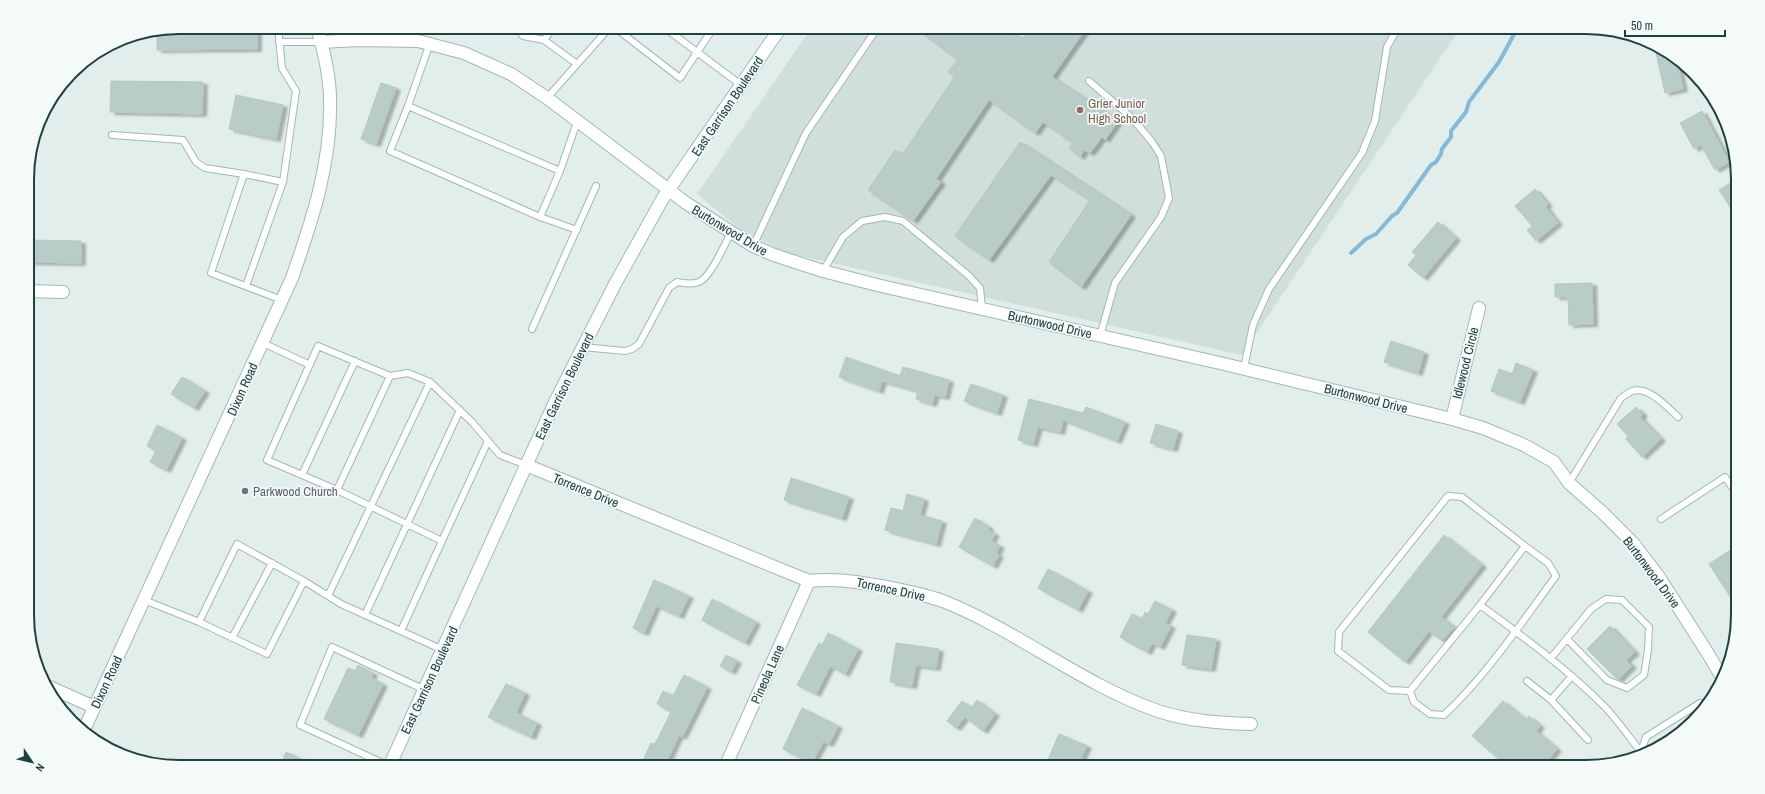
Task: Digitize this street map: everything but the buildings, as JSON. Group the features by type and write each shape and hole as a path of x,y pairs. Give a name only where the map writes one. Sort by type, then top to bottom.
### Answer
{"street":[{"name":"Dixon Road","path":"86,726 263,343 292,278 315,212 326,155 330,98 319,34"},
{"name":"East Garrison Boulevard","path":"392,760 555,402 614,284 670,190 776,34"},
{"name":"Burtonwood Drive","path":"321,42 359,40 418,41 430,43 464,53 511,74 547,98 686,203 752,246 774,255 823,271 1244,368 1452,419 1483,428 1524,445 1554,462 1569,483 1602,512 1633,543 1659,577 1719,672"},
{"path":"34,291 63,292"},
{"name":"Idlewood Circle","path":"1452,419 1479,308"},
{"name":"Torrence Drive","path":"526,465 809,582 826,579 866,583 916,593 942,601 991,625 1110,691 1158,711 1202,721 1251,724"},
{"name":"Pineola Lane","path":"728,760 809,582"},
{"path":"54,689 94,706"}],"lane":[{"path":"246,286 283,182 296,90 282,68 278,34"},
{"path":"522,34 523,36 544,40 577,64"},
{"path":"544,40 549,34"},
{"path":"547,98 604,34"},
{"path":"623,34 680,78 710,34"},
{"path":"673,34 741,85"},
{"path":"752,246 806,133 873,34"},
{"path":"1244,368 1253,325 1269,289 1362,153 1375,121 1387,46 1394,34"},
{"path":"279,42 321,42"},
{"path":"430,43 408,106 390,151 540,217 577,230"},
{"path":"1089,81 1132,118 1152,142 1161,156 1169,198 1162,218 1115,283 1100,336"},
{"path":"408,106 560,171"},
{"path":"540,217 560,171 577,122"},
{"path":"112,135 183,140 196,162 206,168 283,182"},
{"path":"244,174 211,273 282,300"},
{"path":"532,329 596,186"},
{"path":"823,271 843,237 862,221 885,217 903,222 968,275 980,288 982,308"},
{"path":"582,347 625,352 639,344 669,288 677,282 693,284 699,282 706,276 731,233"},
{"path":"263,343 310,365"},
{"path":"442,541 337,490 267,460 318,346 390,376 408,373 430,382 460,410 500,455 526,465"},
{"path":"302,475 355,361"},
{"path":"337,490 390,376"},
{"path":"328,596 372,507 430,382"},
{"path":"1569,483 1621,398 1632,391 1641,390 1650,394 1678,417"},
{"path":"365,615 460,410"},
{"path":"401,631 488,441"},
{"path":"1661,518 1725,477 1731,486"},
{"path":"1448,496 1462,497 1548,563 1556,576 1464,697 1444,715 1430,714 1414,702 1410,691 1389,690 1338,651 1339,632 1448,496"},
{"path":"199,622 237,544 304,581 341,604 443,650"},
{"path":"1410,691 1480,605 1525,546"},
{"path":"232,638 272,563"},
{"path":"144,600 199,622 267,654 304,581"},
{"path":"1551,658 1591,609 1606,599 1622,600 1648,627 1648,650 1644,675 1627,688 1607,680 1567,639"},
{"path":"1480,605 1551,658 1572,676 1604,706 1639,750"},
{"path":"374,760 300,726 332,647 425,690"},
{"path":"1551,700 1572,676"},
{"path":"1526,681 1551,700 1588,740"},
{"path":"1642,748 1646,737 1701,703"}],"shaded area":[{"name":"Grier Junior High School","path":"807,34 1456,34 1242,355 783,252 740,229 697,194"}],"waterway":[{"path":"1351,253 1366,239 1376,234 1392,216 1397,213 1431,165 1436,162 1442,149 1451,137 1451,131 1466,112 1469,102 1499,62 1514,34"}],"place":[{"name":"Grier Junior High School","path":"1080,110"},
{"name":"Parkwood Church","path":"245,491"}]}
